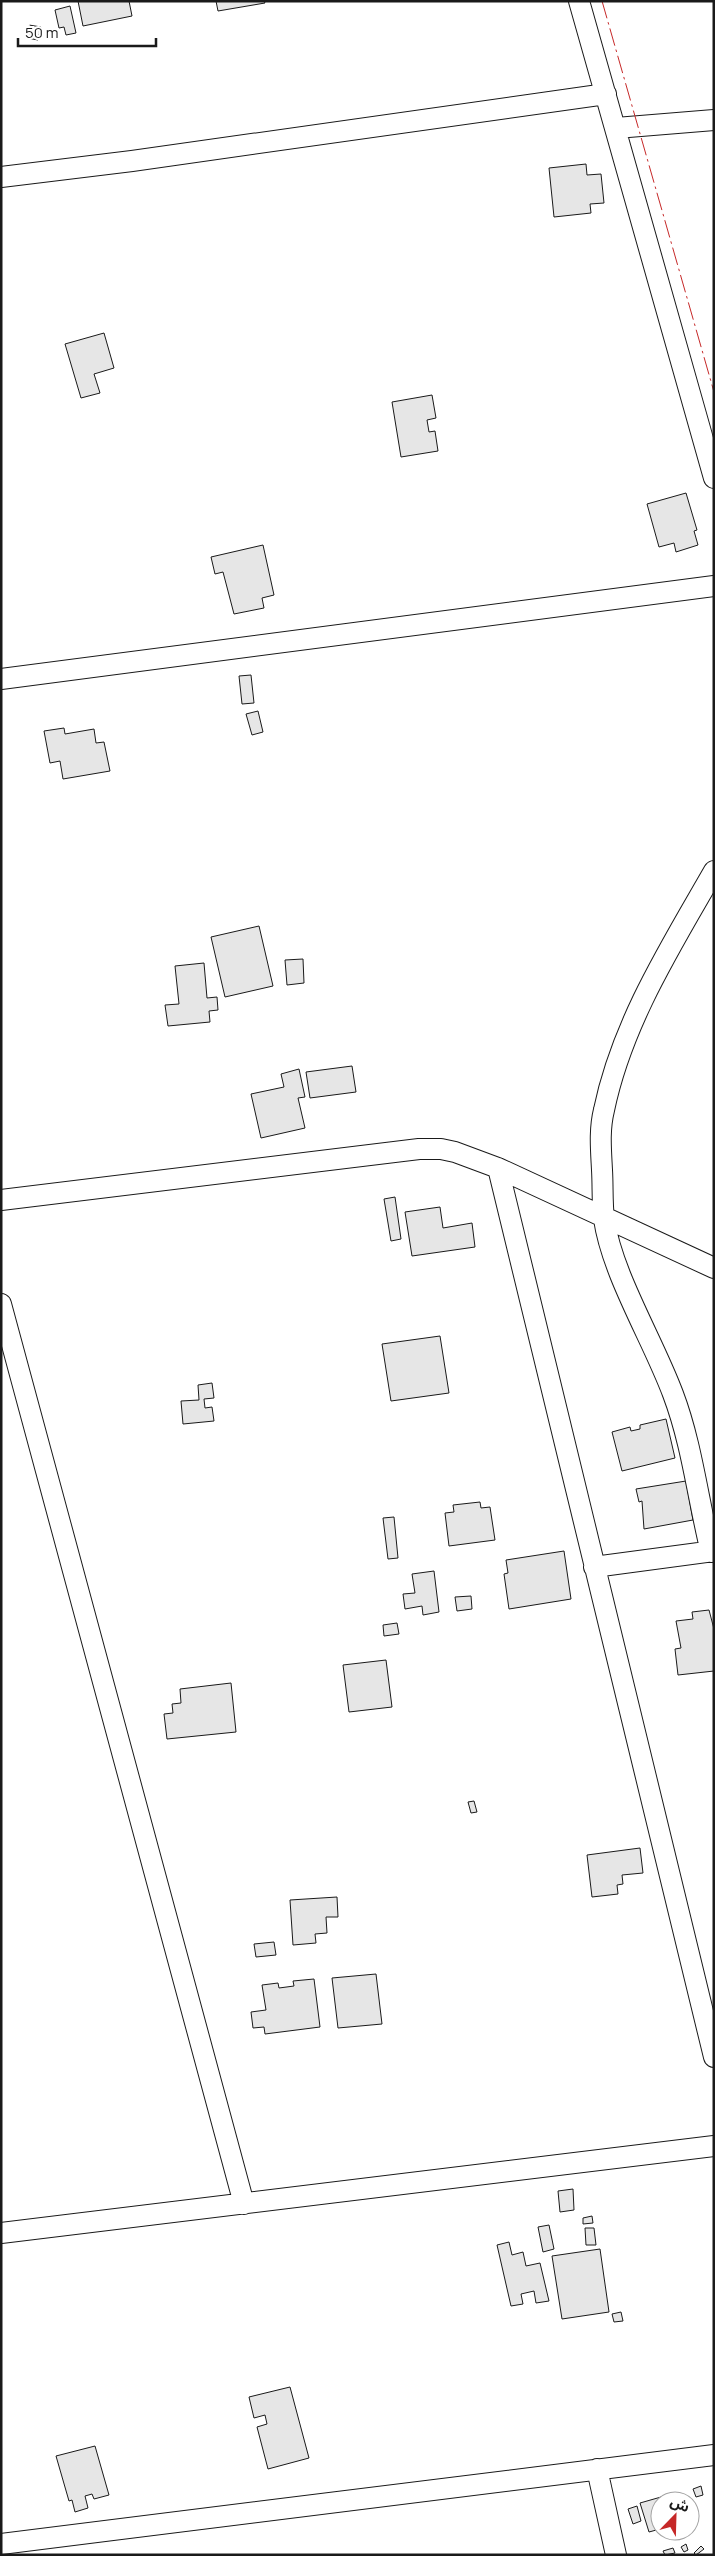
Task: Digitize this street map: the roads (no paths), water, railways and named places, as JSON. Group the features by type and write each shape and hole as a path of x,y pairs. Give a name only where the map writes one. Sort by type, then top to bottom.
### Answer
{"street":[{"path":"579,1 714,478"},
{"path":"1,177 132,161 606,94"},
{"path":"616,128 714,120"},
{"path":"1,679 714,586"},
{"path":"594,1567 712,1552 674,1396 615,1256 604,1219 601,1132 604,1110 611,1084 641,1003 675,935 714,871"},
{"path":"1,1200 419,1149 441,1149 455,1152 498,1168 604,1219 714,1268"},
{"path":"498,1168 714,2057"},
{"path":"1,1304 244,2204"},
{"path":"1,2233 714,2146"},
{"path":"1,2544 714,2455"},
{"path":"597,2469 616,2555"}]}
